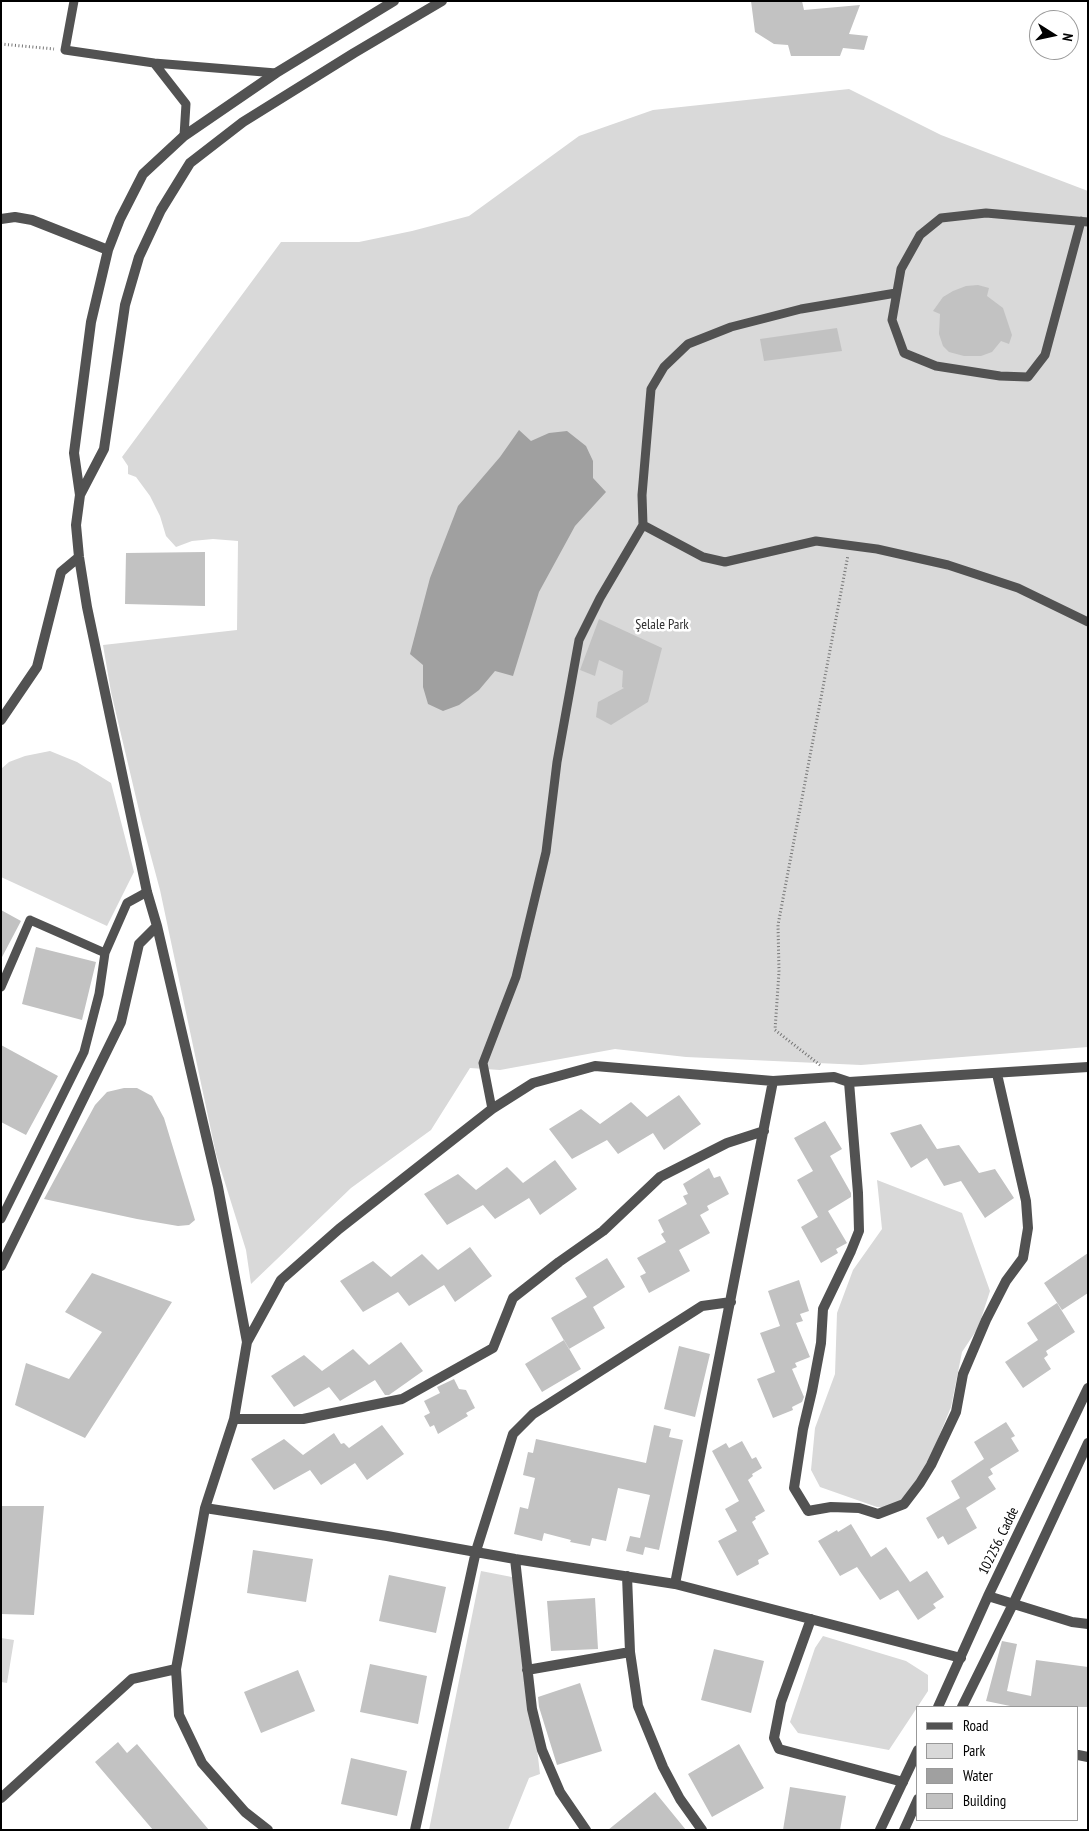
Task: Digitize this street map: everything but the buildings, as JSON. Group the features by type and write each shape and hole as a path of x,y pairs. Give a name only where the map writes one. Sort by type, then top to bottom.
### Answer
{"street":[{"path":"268,1830 245,1812 202,1763 179,1715 176,1669 205,1508 234,1419 246,1342 218,1187 157,926 147,892 86,607 76,525 80,495 74,452 91,322 108,250 120,219 143,174 184,136 276,74 394,1"},
{"path":"80,495 104,449 125,305 139,257 161,210 190,163 243,122 442,1"},
{"path":"1,219 15,217 32,220 108,250"},
{"path":"1,720 37,666 60,572 79,557"},
{"path":"1,1266 121,1022 139,944 157,926"},
{"path":"246,1342 281,1280 340,1229 492,1109 533,1083 595,1066 773,1081 834,1077 849,1082 1088,1067"},
{"path":"849,1082 858,1193 859,1231 823,1309 821,1343 803,1430 794,1488 808,1511 831,1507 859,1508 878,1514 904,1504 931,1465 956,1412 963,1374 986,1320 1006,1281 1022,1258 1028,1228 1026,1201 997,1074"},
{"path":"676,1584 773,1081"},
{"path":"234,1419 303,1419 402,1400 493,1348 514,1298 559,1262 603,1231 660,1177 727,1144 764,1131"},
{"path":"415,1830 476,1551 513,1434 533,1414 702,1306 731,1302"},
{"name":"102256. Cadde","path":"938,1706 962,1658 988,1596 1088,1388"},
{"path":"962,1706 1013,1604 1088,1443"},
{"path":"205,1508 676,1584 962,1658"},
{"path":"515,1559 532,1709 542,1750 560,1792 586,1830"},
{"path":"627,1576 630,1652 638,1706 663,1767 680,1799 702,1830"},
{"path":"988,1596 1072,1622 1088,1624"},
{"path":"811,1619 781,1702 774,1738 778,1749 903,1782"},
{"path":"528,1670 630,1652"},
{"path":"1,1798 132,1679 176,1669"},
{"path":"880,1830 916,1754"},
{"path":"904,1830 916,1803"}],"lane":[{"path":"74,1 65,50 154,63 276,74"},
{"path":"154,63 186,104 184,136"},
{"path":"986,214 1085,221 1045,355 1028,378 1000,376 936,366 904,354 892,320 901,269 920,235 941,218 986,214"},
{"path":"492,1109 483,1063 516,977 546,852 558,762 579,640 600,598 643,525 642,495 651,390 664,367 688,344 731,327 801,309 896,293"},
{"path":"643,525 703,557 725,562 816,542 878,549 948,565 1018,588 1088,622"},
{"path":"1,1219 84,1052 99,994 105,953 127,902 147,892"},
{"path":"1,987 30,920 105,953"}],"path":[{"path":"1,44 65,50"},
{"path":"834,1077 775,1030 779,972 778,924 850,545"}],"green space":[{"name":"Şelale Park","path":"849,89 941,135 1088,191 1088,1047 861,1065 686,1057 615,1049 500,1070 470,1068 431,1130 351,1188 251,1284 246,1250 216,1154 160,890 111,692 103,645 237,630 238,541 213,539 192,541 176,547 166,536 160,516 150,496 136,477 128,474 128,466 122,457 281,242 359,242 469,216 579,136 653,110"},
{"path":"50,751 77,762 111,783 134,872 107,926 1,877 1,769 9,762 25,756"},
{"path":"877,1180 962,1213 990,1291 978,1328 962,1352 951,1407 919,1485 896,1508 877,1507 820,1487 811,1470 815,1428 835,1374 837,1313 853,1270 882,1229"},
{"path":"481,1571 517,1578 540,1774 529,1778 508,1830 429,1830"},
{"path":"823,1636 906,1661 928,1675 928,1691 918,1706 916,1706 916,1709 889,1750 798,1733 790,1722 815,1648"},
{"path":"1,1638 14,1640 7,1683 1,1682"}],"water":[{"path":"519,430 531,441 549,433 567,431 586,446 593,461 593,478 606,492 575,526 539,592 513,676 495,671 479,690 459,705 443,711 428,704 423,687 423,665 410,654 430,578 458,506 500,457"}]}
